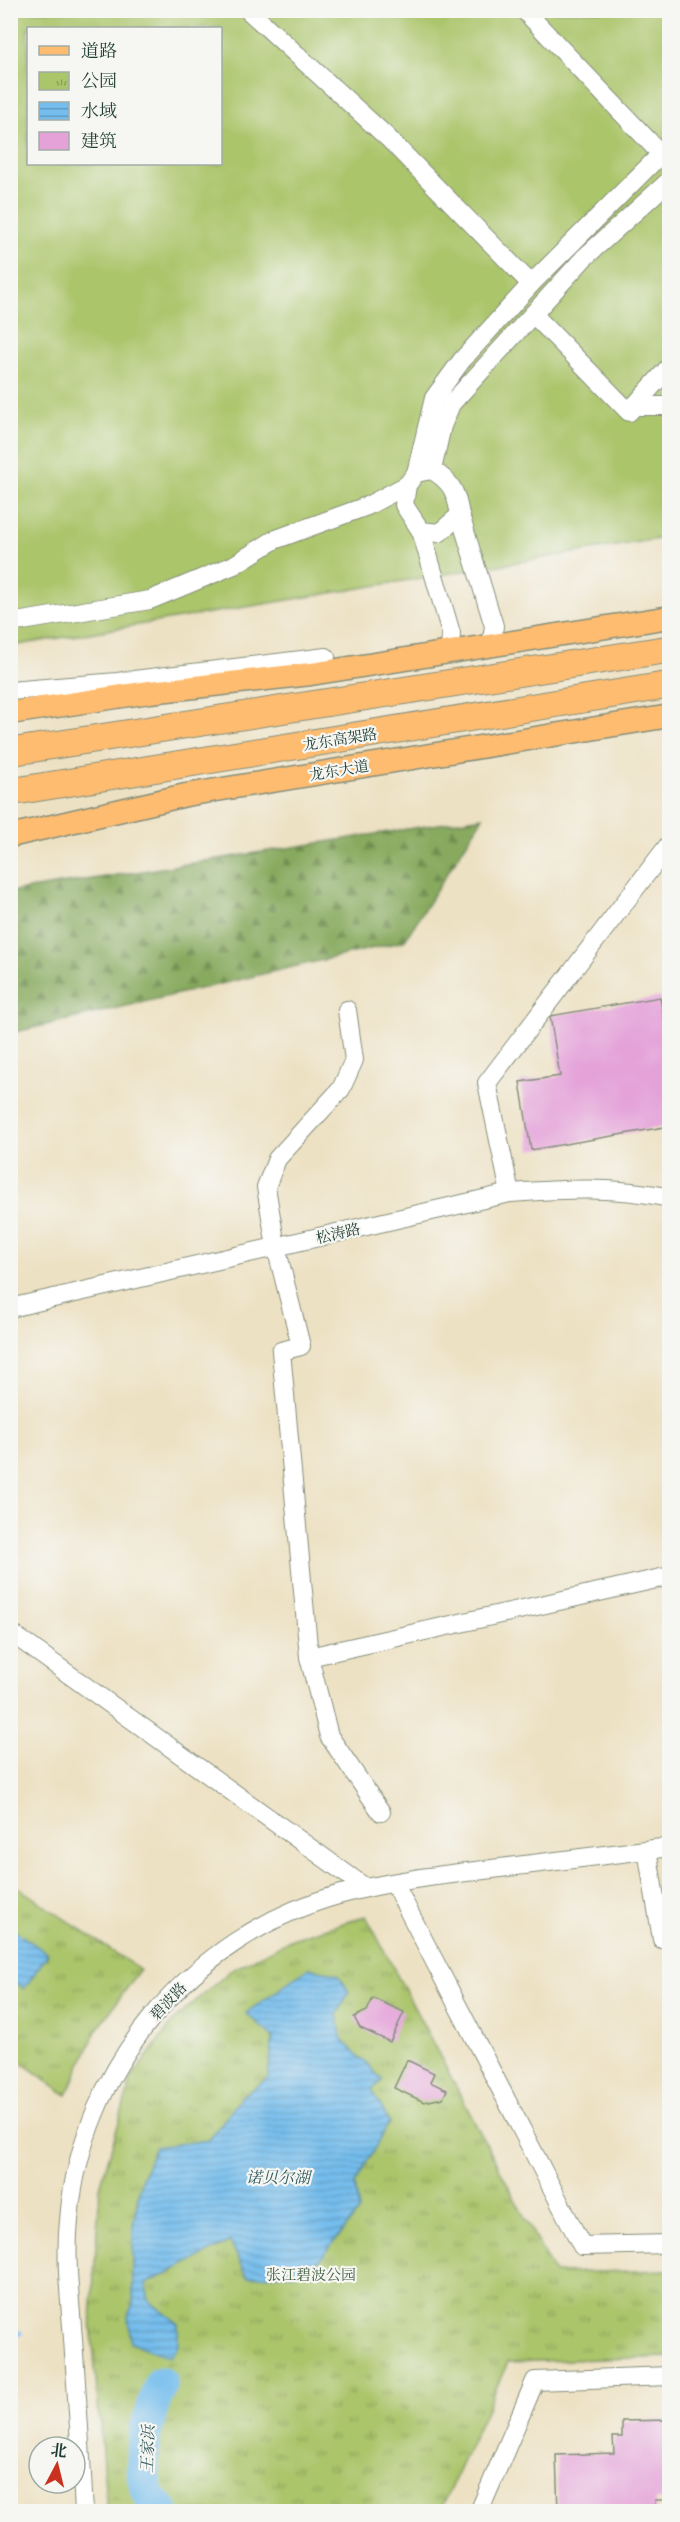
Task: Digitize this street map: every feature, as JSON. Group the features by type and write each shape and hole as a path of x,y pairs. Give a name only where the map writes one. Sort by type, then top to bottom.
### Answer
{"highway":[{"path":"10,752 669,649"},
{"name":"龙东高架路","path":"10,792 669,685"}],"main road":[{"path":"10,712 150,692 311,674 669,617"},
{"path":"10,696 150,692"},
{"name":"龙东大道","path":"10,836 186,795 669,716"}],"street":[{"path":"248,10 388,138 531,284"},
{"path":"418,476 434,398 462,360 531,284 665,149 524,10"},
{"path":"450,652 451,633 421,531 407,513 404,505 452,404 584,258 669,180"},
{"path":"533,314 628,412 669,366"},
{"path":"633,406 669,406"},
{"path":"10,623 150,600 234,565 274,540 367,506 418,476 447,479 456,491 460,515 494,626 491,646"},
{"path":"367,506 407,513"},
{"path":"421,531 439,533 460,515"},
{"path":"10,691 117,682 326,657"},
{"path":"510,1193 486,1083 669,843"},
{"path":"347,1010 354,1060 341,1089 277,1159 266,1187 276,1247 300,1346 281,1351 309,1657 329,1736 381,1812"},
{"name":"松涛路","path":"10,1308 510,1193 565,1188 618,1189 669,1198"},
{"path":"309,1657 669,1576"},
{"path":"10,1632 366,1888"},
{"name":"碧波路","path":"84,2511 68,2266 69,2220 76,2169 103,2091 121,2057 142,2029 180,1987 216,1957 271,1922 303,1907 366,1888 394,1883 669,1847"},
{"path":"647,1850 662,1939 669,1941"},
{"path":"394,1883 582,2246 669,2244"},
{"path":"479,2511 535,2381 669,2376"}],"green space":[{"path":"11,11 669,11 669,537 11,646"},
{"path":"483,817 404,941 11,1033 11,892"},
{"path":"10,1882 140,1970 96,2031 67,2095 11,2055"},
{"name":"张江碧波公园","path":"366,1916 554,2273 669,2270 669,2357 508,2362 440,2511 107,2512 91,2320 100,2187 132,2077 173,2021 230,1971 292,1939"}],"water":[{"path":"11,1928 48,1954 24,1989 11,1979"},
{"name":"诺贝尔湖","path":"309,1968 338,1974 349,1992 337,2014 342,2040 383,2080 372,2089 389,2122 355,2184 359,2211 310,2272 248,2277 230,2242 146,2284 149,2301 178,2323 178,2346 170,2357 131,2343 128,2316 133,2303 133,2225 141,2180 155,2147 209,2140 242,2096 268,2078 273,2037 246,2013"}],"building":[{"path":"660,997 670,1051 670,1126 531,1150 520,1082 560,1076 550,1016"},
{"path":"373,1998 404,2012 390,2042 360,2028 354,2017 367,2011"},
{"path":"407,2060 434,2073 430,2082 447,2090 443,2098 424,2102 394,2088"},
{"path":"670,2420 670,2500 655,2500 656,2512 558,2512 556,2455 614,2453 613,2437 622,2437 622,2421"}],"waterway":[{"path":"10,2333 20,2333"},
{"name":"王家浜","path":"161,2383 148,2421 143,2461 147,2492 163,2512"}]}
